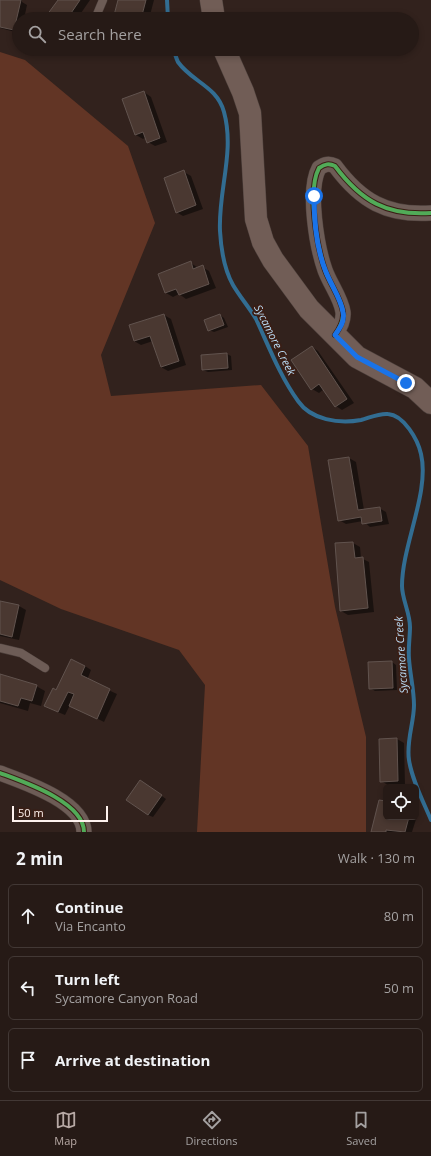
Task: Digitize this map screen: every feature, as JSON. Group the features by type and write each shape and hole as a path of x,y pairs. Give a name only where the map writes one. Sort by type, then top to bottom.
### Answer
{"main road":[{"path":"211,0 213,12"},
{"path":"227,56 250,112 254,159 254,207 263,242 279,270 302,299 357,357 415,388 431,403"}],"street":[{"path":"335,335 344,320 343,311 325,271 318,247 314,222 314,196 319,168 324,164 336,166 359,193 386,208 404,212 431,213"},
{"path":"0,773 67,804 79,815 83,824 84,832"}],"lane":[{"path":"98,12 103,0"},
{"path":"0,648 21,653 45,668"}],"shaded area":[{"path":"0,52 25,60 128,146 155,223 101,355 111,396 261,385 308,446 335,607 366,737 366,832 197,832 205,685 179,650 61,609 0,580"}],"building":[{"path":"0,0 21,0 18,12 12,12 12,30 0,27"},
{"path":"58,0 80,0 72,12 49,12"},
{"path":"118,0 146,0 143,12 115,12"},
{"path":"144,91 160,138 147,143 143,132 135,135 122,99"},
{"path":"184,170 196,205 176,213 164,178"},
{"path":"191,261 193,269 203,265 209,284 179,295 176,289 165,293 158,274"},
{"path":"164,314 179,361 161,367 150,336 134,341 129,325"},
{"path":"220,314 224,325 208,331 204,320"},
{"path":"312,346 347,399 335,407 319,384 311,390 291,360"},
{"path":"227,353 228,368 202,370 201,355"},
{"path":"349,457 358,510 380,507 382,521 362,524 361,517 338,521 328,460"},
{"path":"353,542 355,558 363,557 368,608 340,611 335,543"},
{"path":"0,601 19,605 12,637 0,634"},
{"path":"71,659 85,666 81,675 110,689 97,719 69,706 74,694 68,692 58,712 44,706 53,688 56,690"},
{"path":"392,661 393,688 369,689 368,662"},
{"path":"0,674 37,685 32,701 21,698 18,706 0,701"},
{"path":"397,738 398,781 380,782 379,739"},
{"path":"140,780 162,795 148,815 126,800"},
{"path":"379,800 383,801 383,820 408,820 405,832 386,830 386,832 371,832"}],"waterway":[{"name":"Sycamore Creek","path":"167,0 168,12"},
{"name":"Sycamore Creek","path":"176,56 178,62 184,69 210,90 221,103 227,127 228,142 220,216 220,238 222,252 227,272 233,285 256,319 286,382 298,401 310,413 335,421 361,420 381,414 394,415 405,423 417,442 421,454 423,469 422,485 406,553 402,586 410,622 409,655 414,699 414,712 408,753 410,768 415,783 431,820"}],"cycle path":[{"path":"335,335 341,324 343,312 325,270 316,233 314,219 314,190 315,178 319,168 327,164 335,166 355,189 376,204 388,209 401,212 431,213"},
{"path":"0,773 37,788 64,803 74,811 81,821 84,832"}],"route":[{"path":"314,196 314,222 318,247 325,271 343,311 344,320 335,335 357,357 375,368 406,383"}]}
